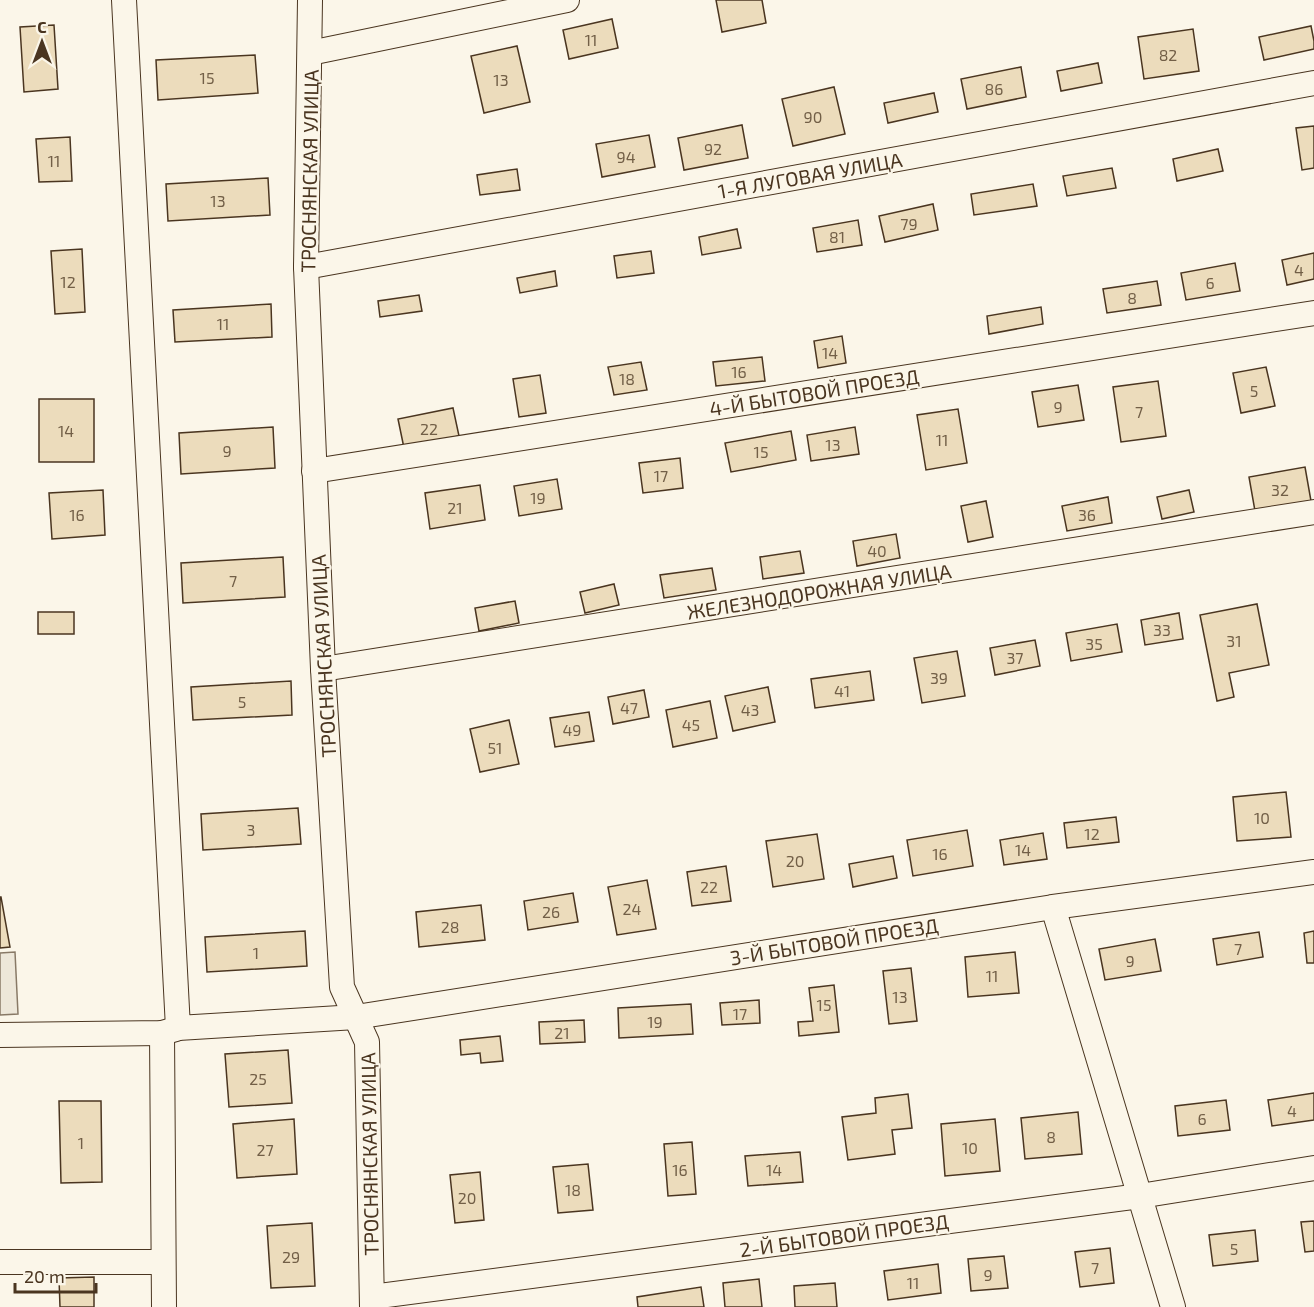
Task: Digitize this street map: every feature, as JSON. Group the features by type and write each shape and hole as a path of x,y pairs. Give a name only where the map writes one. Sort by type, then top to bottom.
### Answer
{"street":[{"path":"124,0 170,1030 163,1262 164,1307"},
{"name":"ТРОСНЯНСКАЯ УЛИЦА","path":"310,0 306,267 323,669 342,987 367,1042 372,1302"},
{"path":"310,53 567,0"},
{"name":"1-Я ЛУГОВАЯ УЛИЦА","path":"306,267 1314,82"},
{"name":"4-Й БЫТОВОЙ ПРОЕЗД","path":"314,471 1314,313"},
{"name":"ЖЕЛЕЗНОДОРОЖНАЯ УЛИЦА","path":"323,669 1314,512"},
{"name":"3-Й БЫТОВОЙ ПРОЕЗД","path":"0,1035 170,1030 356,1017 1053,907 1314,872"},
{"path":"1053,907 1173,1307"},
{"name":"2-Й БЫТОВОЙ ПРОЕЗД","path":"372,1302 1140,1196 1314,1168"},
{"path":"0,1262 163,1262"}],"shaded area":[{"path":"15,952 18,1014 0,1015 0,953"}],"building":[{"path":"716,0 762,0 766,23 722,32"},
{"path":"612,19 618,48 569,59 563,30"},
{"path":"54,25 58,89 24,92 20,27"},
{"path":"1311,26 1314,49 1264,60 1259,37"},
{"path":"1193,29 1199,71 1144,79 1138,37"},
{"path":"517,46 530,102 484,113 471,56"},
{"path":"255,55 258,93 158,100 156,60"},
{"path":"1098,63 1102,83 1061,91 1057,71"},
{"path":"1021,67 1026,97 967,109 961,79"},
{"path":"834,87 845,134 793,146 782,99"},
{"path":"934,93 938,112 888,123 884,103"},
{"path":"742,125 748,158 684,170 678,138"},
{"path":"1314,126 1314,168 1302,170 1296,128"},
{"path":"649,135 655,167 602,177 596,144"},
{"path":"70,137 72,181 39,182 36,139"},
{"path":"1218,149 1223,171 1177,181 1173,159"},
{"path":"1112,168 1116,188 1067,196 1063,176"},
{"path":"517,169 520,190 480,195 477,175"},
{"path":"268,178 270,215 168,221 166,184"},
{"path":"1033,184 1037,206 974,215 971,194"},
{"path":"933,204 938,230 885,242 879,216"},
{"path":"858,220 862,245 817,252 813,228"},
{"path":"737,229 741,248 702,255 699,237"},
{"path":"82,249 85,312 55,314 51,251"},
{"path":"651,251 654,273 617,278 614,256"},
{"path":"1314,253 1314,279 1287,285 1282,260"},
{"path":"1235,263 1240,291 1186,300 1181,273"},
{"path":"555,271 557,286 520,293 517,278"},
{"path":"1157,281 1161,305 1107,313 1103,289"},
{"path":"419,295 422,311 380,317 378,301"},
{"path":"271,304 272,337 175,342 173,310"},
{"path":"1041,307 1043,324 989,334 987,316"},
{"path":"842,336 846,363 818,368 814,341"},
{"path":"762,357 765,381 716,386 713,362"},
{"path":"641,362 647,390 614,395 608,367"},
{"path":"1266,367 1275,406 1241,413 1233,373"},
{"path":"540,375 546,413 519,417 513,379"},
{"path":"1158,381 1166,436 1121,442 1113,387"},
{"path":"1078,385 1084,420 1038,427 1032,392"},
{"path":"39,399 94,399 94,462 39,462"},
{"path":"453,408 459,436 404,448 398,419"},
{"path":"958,409 967,463 926,470 917,415"},
{"path":"273,427 275,468 181,474 179,433"},
{"path":"855,427 859,454 811,461 807,435"},
{"path":"791,431 796,460 731,472 725,443"},
{"path":"680,458 683,488 643,493 639,463"},
{"path":"1305,467 1311,501 1255,511 1249,477"},
{"path":"557,479 562,509 519,516 514,486"},
{"path":"480,485 485,520 430,529 425,493"},
{"path":"103,490 105,535 52,539 49,493"},
{"path":"1189,490 1194,512 1162,519 1157,497"},
{"path":"1108,497 1112,523 1067,531 1062,506"},
{"path":"986,501 993,537 968,542 961,506"},
{"path":"896,534 900,558 857,566 853,541"},
{"path":"800,551 804,573 763,579 760,557"},
{"path":"283,557 285,597 183,603 181,563"},
{"path":"712,568 716,590 664,598 660,575"},
{"path":"614,584 619,605 585,613 580,592"},
{"path":"515,601 519,623 479,631 475,608"},
{"path":"1257,604 1269,665 1229,673 1234,697 1217,701 1200,615"},
{"path":"38,612 74,612 74,634 38,634"},
{"path":"1179,613 1183,639 1145,645 1141,620"},
{"path":"1117,624 1122,652 1071,661 1066,633"},
{"path":"1035,640 1040,666 995,675 990,648"},
{"path":"957,651 965,696 922,703 914,658"},
{"path":"870,671 874,700 815,708 811,679"},
{"path":"291,681 292,715 193,720 191,687"},
{"path":"768,687 775,722 733,731 725,696"},
{"path":"644,690 649,717 613,724 608,697"},
{"path":"710,701 717,738 673,747 666,710"},
{"path":"589,712 594,741 555,747 550,718"},
{"path":"509,720 519,764 480,772 470,729"},
{"path":"1286,792 1291,837 1237,841 1233,797"},
{"path":"298,808 301,844 203,850 201,814"},
{"path":"1116,817 1119,842 1067,848 1064,823"},
{"path":"967,830 973,866 913,876 907,840"},
{"path":"1043,833 1047,859 1004,865 1000,840"},
{"path":"817,834 824,879 773,887 766,841"},
{"path":"893,856 897,878 853,887 849,864"},
{"path":"726,866 731,901 692,906 687,872"},
{"path":"647,880 656,929 617,935 608,887"},
{"path":"573,893 578,922 528,930 524,901"},
{"path":"0,897 10,947 0,948"},
{"path":"481,905 485,940 419,947 416,912"},
{"path":"305,931 307,966 207,972 205,937"},
{"path":"1314,931 1314,963 1307,963 1304,933"},
{"path":"1259,932 1263,957 1217,965 1213,939"},
{"path":"1155,939 1161,971 1105,980 1099,949"},
{"path":"1015,952 1019,993 968,997 965,957"},
{"path":"911,968 917,1021 889,1024 883,971"},
{"path":"834,985 839,1032 799,1036 798,1022 813,1021 809,988"},
{"path":"759,1000 760,1023 722,1025 720,1003"},
{"path":"691,1004 693,1034 619,1038 618,1008"},
{"path":"584,1020 585,1042 540,1044 539,1022"},
{"path":"500,1036 503,1061 481,1063 480,1053 461,1055 460,1040"},
{"path":"288,1050 292,1103 229,1107 225,1054"},
{"path":"1314,1093 1314,1120 1272,1126 1268,1100"},
{"path":"908,1094 912,1128 892,1130 895,1154 848,1160 842,1117 876,1113 875,1098"},
{"path":"1226,1100 1230,1130 1178,1136 1175,1106"},
{"path":"59,1101 101,1101 102,1182 61,1183"},
{"path":"1078,1112 1082,1154 1025,1159 1021,1118"},
{"path":"294,1119 297,1174 237,1178 233,1124"},
{"path":"995,1119 1000,1171 945,1176 941,1124"},
{"path":"692,1142 696,1194 668,1196 664,1144"},
{"path":"800,1152 803,1182 748,1186 745,1156"},
{"path":"588,1164 593,1210 558,1213 553,1167"},
{"path":"480,1172 484,1220 455,1223 450,1175"},
{"path":"1314,1221 1314,1251 1305,1252 1301,1222"},
{"path":"312,1223 315,1286 271,1288 267,1226"},
{"path":"1255,1230 1258,1261 1213,1266 1209,1235"},
{"path":"1110,1248 1114,1283 1080,1287 1075,1252"},
{"path":"1004,1256 1008,1288 971,1291 968,1259"},
{"path":"938,1264 941,1293 888,1300 884,1271"},
{"path":"94,1277 94,1307 60,1307 59,1278"},
{"path":"759,1279 762,1307 725,1307 723,1283"},
{"path":"835,1283 837,1307 795,1307 794,1286"},
{"path":"701,1287 704,1307 638,1307 637,1297"}]}
